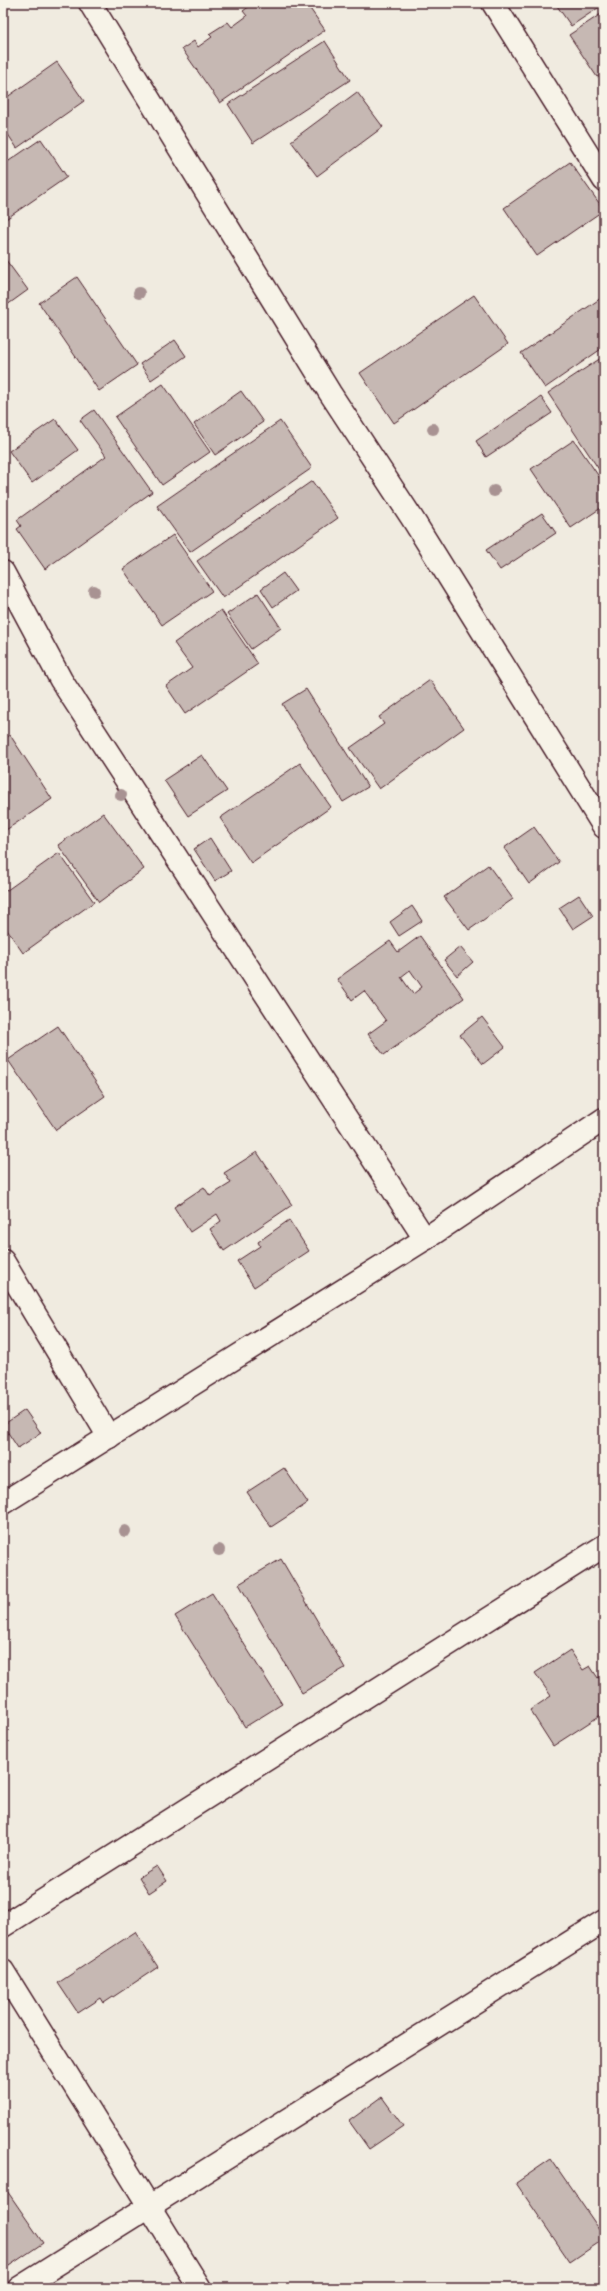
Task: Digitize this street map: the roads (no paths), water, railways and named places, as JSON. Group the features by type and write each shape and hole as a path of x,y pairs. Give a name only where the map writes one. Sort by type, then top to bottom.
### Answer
{"street":[{"path":"90,3 330,393 412,518 604,827"},
{"path":"493,3 604,180"},
{"path":"3,572 61,680 425,1239"},
{"path":"3,1503 425,1239 604,1119"},
{"path":"3,1261 109,1438"},
{"path":"3,1926 604,1546"},
{"path":"19,2288 604,1921"},
{"path":"3,1970 148,2208 200,2288"}]}
